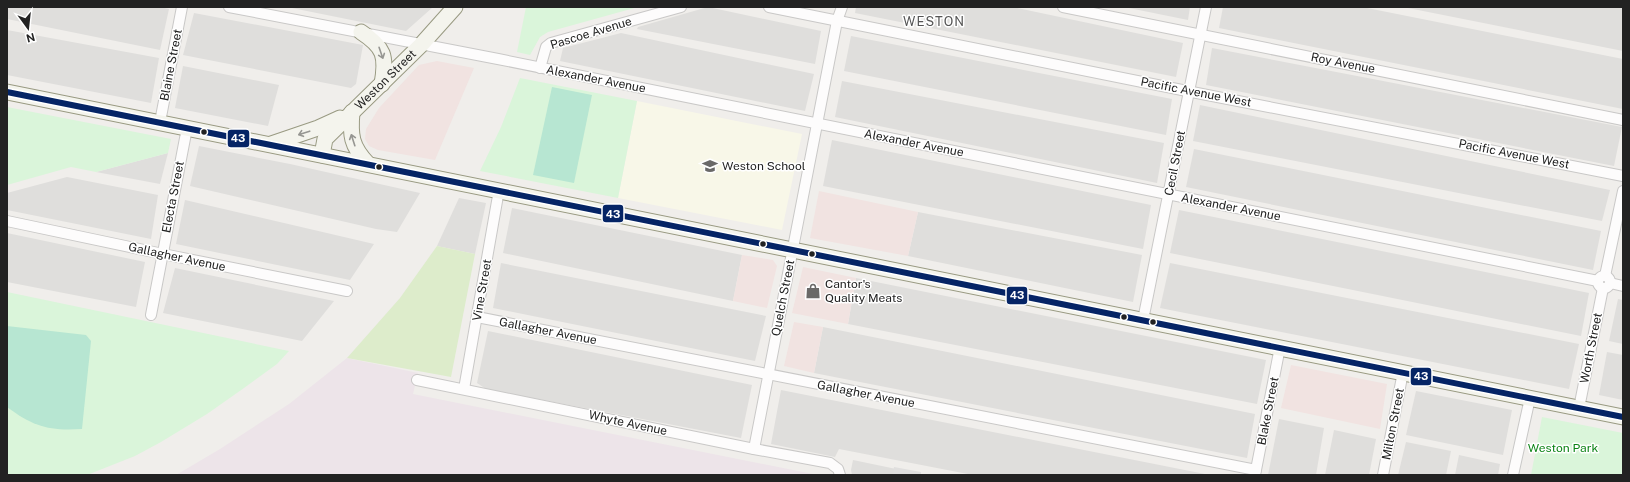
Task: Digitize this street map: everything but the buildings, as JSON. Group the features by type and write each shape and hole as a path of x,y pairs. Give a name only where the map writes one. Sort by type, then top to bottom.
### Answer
{"main road":[{"name":"Weston Street","path":"322,155 325,139 382,84 455,7"},
{"path":"361,32 375,41 382,51 384,64 382,84"},
{"path":"7,92 1623,417"},
{"path":"270,144 318,128 352,112 352,139 357,151 368,164"}],"street":[{"name":"Blaine Street","path":"160,122 182,7"},
{"name":"Alexander Avenue","path":"229,7 421,44 1623,286"},
{"name":"Pascoe Avenue","path":"540,68 546,47 551,43 681,7"},
{"name":"Pacific Avenue West","path":"769,7 1623,176"},
{"name":"Quelch Street","path":"754,449 837,20 842,7"},
{"name":"Roy Avenue","path":"1063,7 1623,120"},
{"name":"Cecil Street","path":"1143,320 1206,7"},
{"name":"Electa Street","path":"151,314 187,128"},
{"name":"Vine Street","path":"464,389 499,190"},
{"name":"Worth Street","path":"1579,408 1623,191"},
{"name":"Gallagher Avenue","path":"7,221 348,291"},
{"name":"Gallagher Avenue","path":"477,316 1255,473"},
{"name":"Blake Street","path":"1255,473 1280,348"},
{"name":"Milton Street","path":"1383,475 1403,372"},
{"name":"Whyte Avenue","path":"417,380 754,449 830,463 839,472"},
{"path":"1513,475 1530,398"}],"shaded area":[{"path":"7,7 160,7 169,9 160,50 7,19"},
{"path":"287,7 433,7 406,31"},
{"path":"708,7 821,31 815,64 637,29 638,27"},
{"path":"856,7 1013,7 1183,43 1176,77 855,13"},
{"path":"1124,7 1190,7 1188,20"},
{"path":"1223,7 1362,7 1623,59 1623,109 1219,28"},
{"path":"1403,7 1623,7 1623,51"},
{"path":"194,13 363,45 356,84 351,88 183,55"},
{"path":"7,30 159,58 151,103 7,75"},
{"path":"621,33 814,74 805,111 560,61 563,48"},
{"path":"851,36 1172,99 1166,135 844,71"},
{"path":"1212,48 1622,127 1614,166 1206,85"},
{"path":"437,61 474,68 435,160 378,150 369,146 365,139 366,129 379,108 419,65"},
{"path":"183,66 279,85 268,126 175,108"},
{"path":"842,81 1164,143 1157,183 835,117"},
{"name":"Weston School","path":"637,101 802,134 782,230 618,198"},
{"path":"1200,105 1610,190 1602,221 1193,141"},
{"path":"832,140 1151,205 1143,249 823,186"},
{"path":"199,146 290,164 420,193 397,232 376,229 190,186"},
{"path":"1194,149 1601,231 1593,270 1186,187"},
{"path":"168,153 160,184 96,172"},
{"path":"67,177 158,195 151,239 7,210 7,193"},
{"path":"819,191 918,212 908,256 810,238"},
{"path":"459,198 486,203 475,254 437,246"},
{"path":"185,200 374,244 350,280 176,244"},
{"path":"512,208 742,255 733,301 503,253"},
{"path":"1179,210 1589,293 1581,336 1170,253"},
{"path":"918,212 1142,255 1133,302 908,256"},
{"path":"7,233 145,262 136,307 7,282"},
{"path":"742,255 773,260 777,266 767,308 733,301"},
{"path":"501,263 766,316 755,361 493,308"},
{"path":"1170,263 1579,344 1569,389 1160,308"},
{"path":"803,267 856,278 848,324 792,313"},
{"path":"175,268 334,301 302,341 163,313"},
{"path":"856,278 1266,360 1257,404 848,324"},
{"path":"1618,299 1623,300 1623,344 1609,341"},
{"path":"794,322 823,327 814,373 784,366"},
{"path":"823,327 1255,414 1247,458 814,373"},
{"path":"488,331 752,385 741,438 486,389 477,383"},
{"path":"1607,352 1623,355 1623,400 1599,395"},
{"path":"347,358 418,373 413,394 818,475 176,475 220,449 289,404"},
{"path":"1291,365 1387,384 1380,429 1281,408"},
{"path":"781,390 1210,475 973,475 839,449 835,457 771,444"},
{"path":"1416,391 1512,410 1503,455 1406,435"},
{"path":"1279,419 1324,428 1316,475 1268,475"},
{"path":"1334,430 1376,439 1369,475 1325,475"},
{"path":"1406,442 1451,451 1446,475 1398,475"},
{"path":"1459,455 1500,464 1498,475 1455,475"},
{"path":"853,460 925,475 852,475 851,470"},
{"path":"894,467 921,472 921,475 893,475"}],"green space":[{"path":"526,7 638,7 548,32 540,37 530,55 517,52"},
{"path":"520,78 637,101 618,198 480,171 501,127"},
{"path":"552,87 592,95 574,183 533,175"},
{"path":"7,107 171,139 168,153 96,172 71,167 7,185"},
{"path":"437,246 475,254 451,377 347,358 400,298"},
{"path":"7,292 289,351 277,364 207,414 135,456 87,475 7,475"},
{"path":"7,326 86,335 91,341 82,429 60,429 42,426 25,419 7,407"},
{"name":"Weston Park","path":"1542,417 1623,433 1623,475 1531,475"}],"transit line":[{"name":"43","path":"7,92 1623,417"}],"place":[{"name":"Weston School","path":"710,166"},
{"name":"Cantor's Quality Meats","path":"813,291"}],"district":[{"name":"WESTON","path":"934,21"}]}
